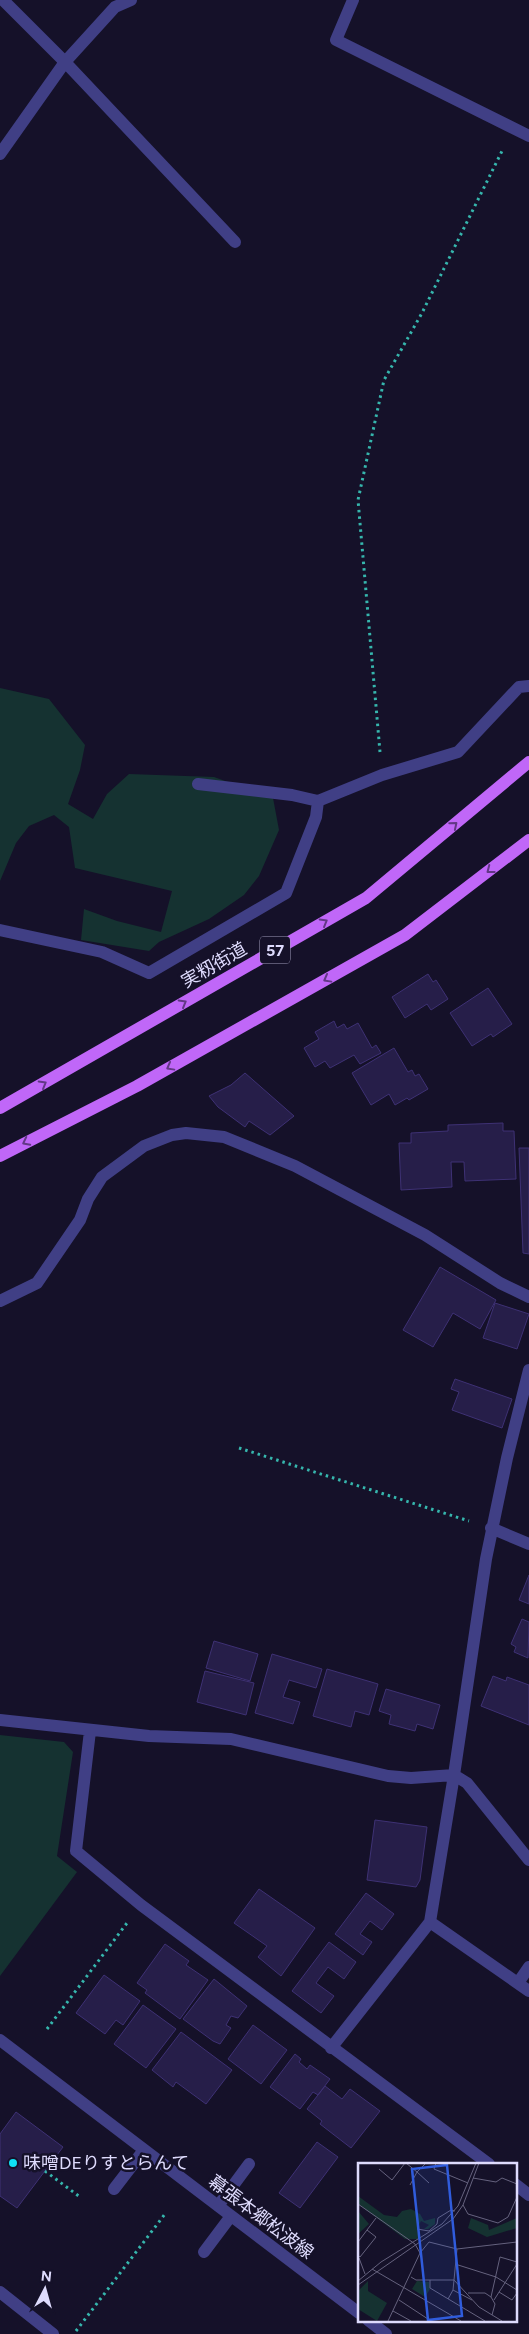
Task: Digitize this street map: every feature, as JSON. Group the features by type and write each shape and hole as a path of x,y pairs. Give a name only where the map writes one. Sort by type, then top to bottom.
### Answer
{"main road":[{"name":"実籾街道","path":"0,1108 366,898 529,762"},
{"path":"0,1156 137,1086 405,935 529,840"}],"street":[{"path":"3,0 65,62 235,242"},
{"path":"0,154 65,62 115,7 131,0"},
{"path":"353,0 336,40 529,136"},
{"path":"198,784 292,795 318,801 382,775 458,752 519,687 529,686"},
{"path":"0,930 102,952 149,973 286,893 316,817 318,801"},
{"path":"0,1300 37,1283 80,1220 88,1199 102,1177 144,1146 172,1135 186,1133 212,1134 224,1137 295,1166 425,1235 500,1283 529,1297"},
{"path":"331,2048 430,1922 454,1775 470,1652 492,1528 529,1370"},
{"path":"492,1528 529,1544"},
{"path":"0,1720 90,1731 231,1739 388,1776 411,1778 454,1775 467,1783 529,1860"},
{"path":"90,1731 76,1851 141,1904 331,2048 488,2163"},
{"path":"430,1922 524,1987 529,1967"},
{"name":"幕張本郷松波線","path":"0,2040 358,2312"},
{"path":"114,2189 144,2150"},
{"path":"218,2206 249,2164"},
{"path":"516,2185 529,2195"},
{"path":"204,2252 231,2216"},
{"path":"0,2292 53,2334"},
{"path":"370,2322 380,2332"}],"path":[{"path":"382,775 358,500 384,380 422,313 513,129"},
{"path":"239,1448 492,1528"},
{"path":"47,2029 141,1904"},
{"path":"45,2171 80,2197"},
{"path":"68,2334 75,2331 165,2214"}],"green space":[{"path":"0,688 49,699 85,745 80,770 68,804 93,819 107,794 129,774 214,777 273,798 279,830 259,876 244,895 209,919 159,942 149,951 81,940 84,909 117,921 161,932 172,891 75,868 69,827 54,815 29,826 16,843 0,881"},
{"path":"0,1735 64,1742 73,1752 57,1856 77,1872 0,1976"}],"building":[{"path":"428,974 433,982 436,980 448,999 431,1010 427,1004 405,1018 392,997"},
{"path":"488,988 512,1024 493,1037 491,1034 472,1046 450,1013"},
{"path":"334,1021 337,1028 344,1024 347,1029 358,1023 372,1048 376,1045 381,1053 360,1064 354,1055 330,1068 325,1061 315,1067 304,1048 319,1039 315,1032"},
{"path":"394,1048 408,1072 412,1070 415,1076 419,1074 428,1089 409,1100 407,1098 395,1105 389,1094 371,1105 352,1073"},
{"path":"245,1073 294,1116 270,1135 249,1121 245,1127 218,1107 209,1096 231,1085"},
{"path":"503,1123 503,1131 514,1131 516,1179 465,1181 464,1162 451,1162 452,1187 401,1190 399,1143 411,1143 411,1133 448,1131 448,1125"},
{"path":"519,1148 529,1148 529,1254 523,1253"},
{"path":"440,1267 496,1300 480,1329 453,1313 433,1347 403,1330"},
{"path":"495,1303 529,1314 517,1349 483,1338"},
{"path":"455,1379 512,1399 502,1428 452,1410 459,1392 451,1389"},
{"path":"529,1575 529,1604 519,1600"},
{"path":"522,1619 529,1622 528,1658 514,1652 516,1647 511,1644"},
{"path":"214,1641 258,1654 250,1681 206,1668"},
{"path":"272,1654 322,1669 316,1688 289,1680 283,1697 300,1702 293,1724 255,1713"},
{"path":"327,1669 378,1684 369,1715 355,1711 351,1727 313,1716"},
{"path":"205,1671 254,1683 246,1715 197,1702"},
{"path":"493,1676 506,1681 507,1677 529,1685 529,1725 481,1706"},
{"path":"386,1689 440,1705 433,1729 417,1724 415,1731 389,1724 391,1715 379,1711"},
{"path":"375,1820 427,1827 420,1880 416,1887 367,1880"},
{"path":"259,1889 315,1928 281,1976 258,1957 267,1946 234,1923"},
{"path":"366,1893 394,1914 382,1930 370,1921 360,1934 372,1942 363,1955 335,1934"},
{"path":"329,1942 356,1962 344,1979 328,1967 316,1983 334,1996 321,2013 292,1991"},
{"path":"165,1944 189,1961 186,1965 208,1980 180,2019 145,1993 147,1990 137,1983"},
{"path":"104,1975 140,2001 123,2025 116,2020 105,2034 76,2013"},
{"path":"214,1979 247,2006 238,2018 231,2016 226,2025 231,2028 220,2044 183,2019"},
{"path":"143,2005 176,2029 146,2068 114,2044"},
{"path":"253,2025 287,2050 261,2084 228,2059"},
{"path":"181,2032 232,2070 206,2104 176,2082 173,2087 152,2070"},
{"path":"295,2054 301,2059 299,2062 307,2069 310,2065 330,2079 318,2095 313,2092 300,2109 270,2087"},
{"path":"325,2086 342,2099 350,2089 380,2111 351,2148 320,2124 322,2121 307,2109"},
{"path":"16,2112 63,2147 17,2208 0,2196 0,2134"},
{"path":"317,2142 338,2157 300,2208 279,2193"}],"place":[{"name":"味噌DEりすとらんて","path":"13,2163"}]}
